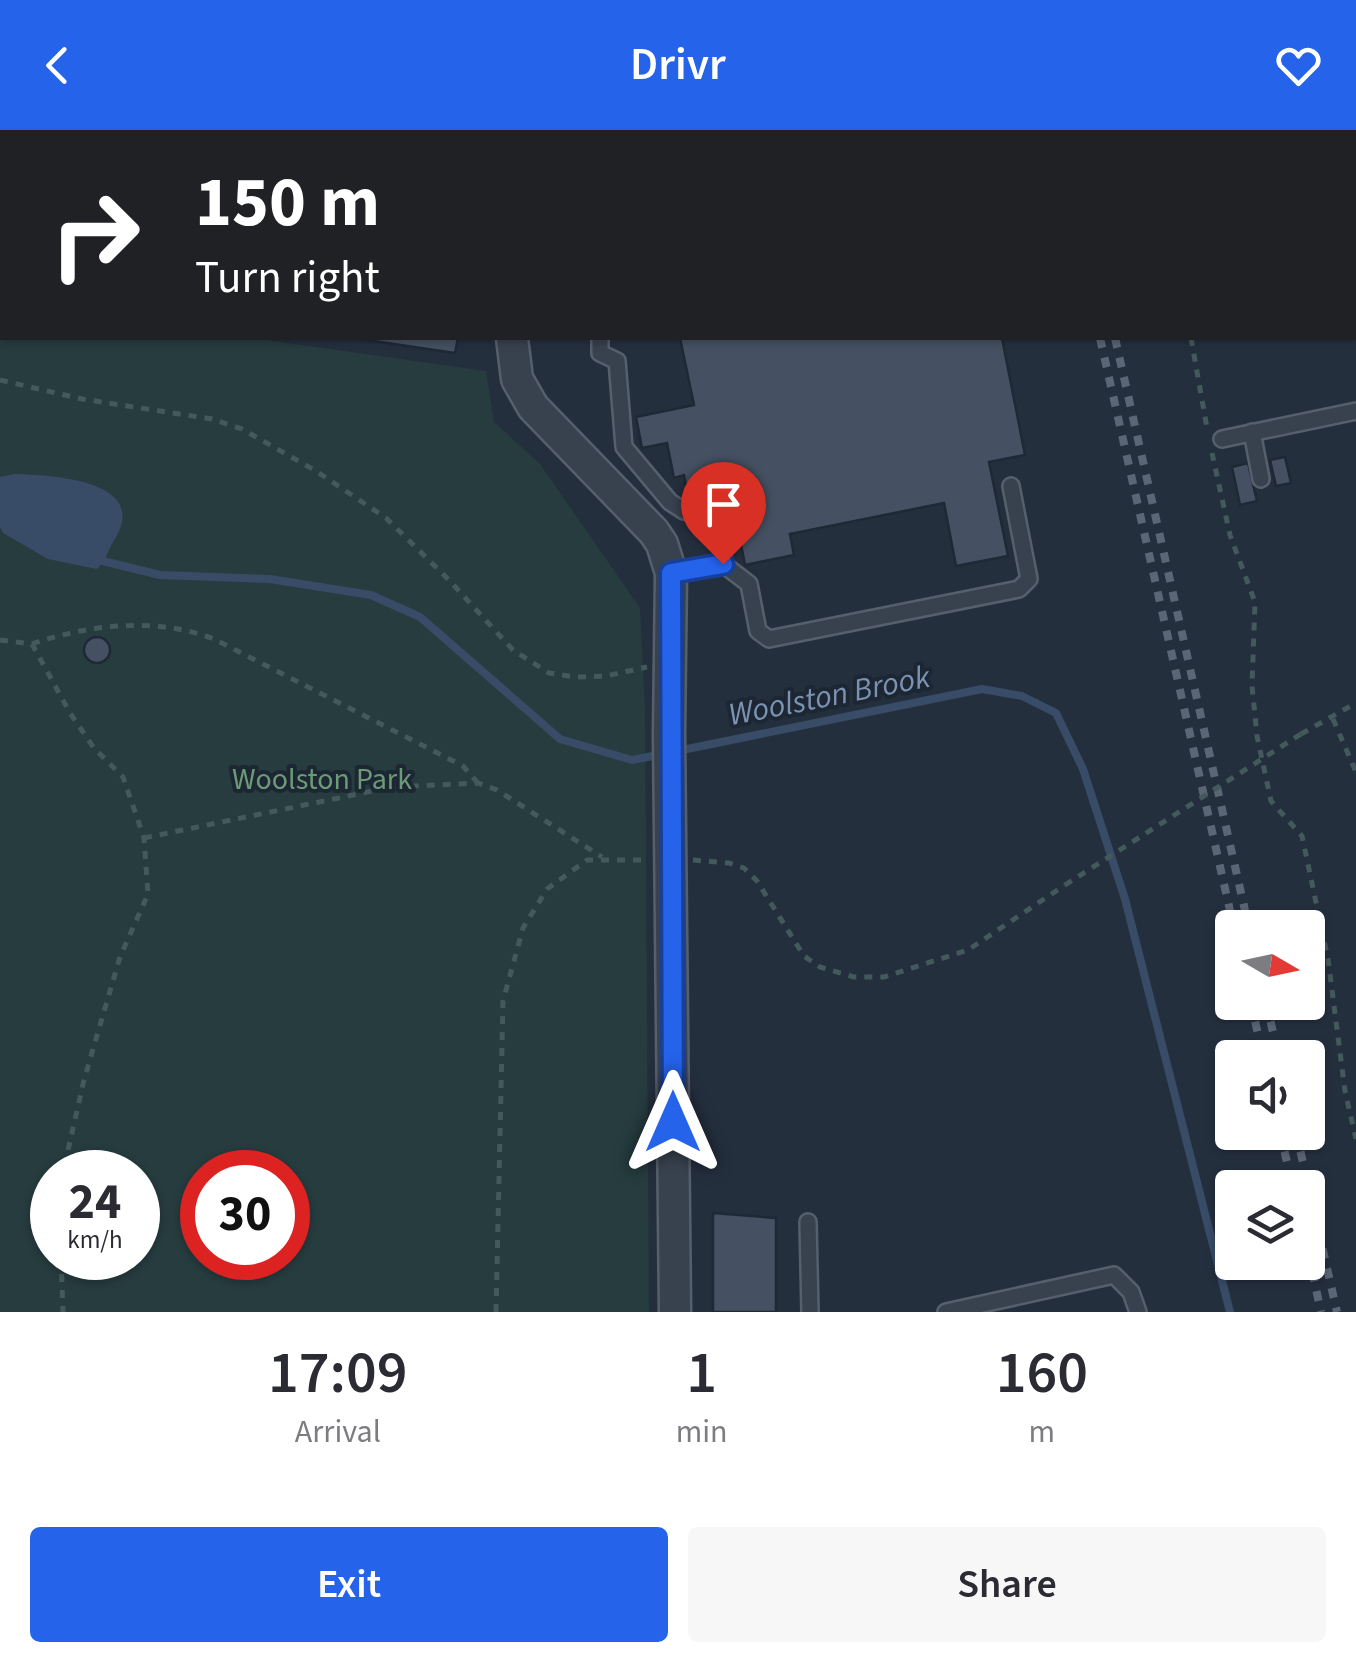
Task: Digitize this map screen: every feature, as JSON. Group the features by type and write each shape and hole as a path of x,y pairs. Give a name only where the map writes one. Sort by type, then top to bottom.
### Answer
{"street":[{"path":"512,340 514,364 524,394 547,423 654,532 671,573 675,1312"}],"lane":[{"path":"600,340 600,353 617,361 624,448 670,502 684,511 712,509 720,518 723,564"},
{"path":"1222,438 1356,411"},
{"path":"1252,432 1262,479"},
{"path":"671,573 723,564 749,584 758,631 769,639 1019,589 1028,579 1011,486"},
{"path":"808,1222 810,1312"},
{"path":"946,1312 1114,1275 1130,1292 1138,1312"}],"path":[{"path":"1191,340 1230,535 1255,602 1252,686 1257,736 1271,802 1302,836 1328,960 1344,1091 1356,1139"},
{"path":"0,380 242,428 386,518 448,578 512,650 549,673 606,676 669,664"},
{"path":"0,640 32,644 55,636 164,624 214,639 463,766 478,784"},
{"path":"32,644 94,748 123,778 144,838 148,894 120,957 84,1080 69,1150"},
{"path":"684,860 744,868 757,881 804,956 820,968 854,977 884,977 968,950 1300,734 1356,703"},
{"path":"1333,719 1356,772"},
{"path":"144,838 392,787 478,784 497,790 604,859"},
{"path":"496,1312 503,1001 523,928 548,889 587,860 652,860"},
{"path":"62,1280 62,1312"}],"green space":[{"name":"Woolston Park","path":"0,340 266,340 486,371 494,422 540,464 640,608 645,709 649,1312 0,1312"}],"water":[{"path":"51,476 93,485 120,505 122,521 97,569 48,559 3,533 0,477"}],"building":[{"path":"367,340 458,340 455,353"},
{"path":"680,340 1002,340 1025,455 989,462 1008,556 956,566 944,503 790,534 794,555 745,565 728,478 686,486 684,475 674,478 667,443 642,448 636,417 694,405"},
{"path":"1285,457 1291,483 1276,486 1270,460"},
{"path":"1248,463 1257,501 1240,505 1232,467"},
{"path":"97,637 106,641 110,650 106,659 97,663 88,659 84,650 88,641"},
{"path":"713,1213 776,1218 776,1312 713,1312"}],"waterway":[{"name":"Woolston Brook","path":"99,560 160,575 270,579 371,595 420,617 560,739 632,760 663,754"},
{"name":"Woolston Brook","path":"677,751 982,689 1022,696 1056,713 1083,769 1125,899 1230,1312"}],"railway":[{"path":"1100,340 1230,910"},
{"path":"1115,340 1245,910"},
{"path":"1255,1020 1259,1040"},
{"path":"1270,1020 1275,1040"},
{"path":"1284,1150 1289,1170"},
{"path":"1300,1150 1337,1312"},
{"path":"1314,1280 1321,1312"}],"route":[{"path":"673,1122 671,573 723,564"}]}
